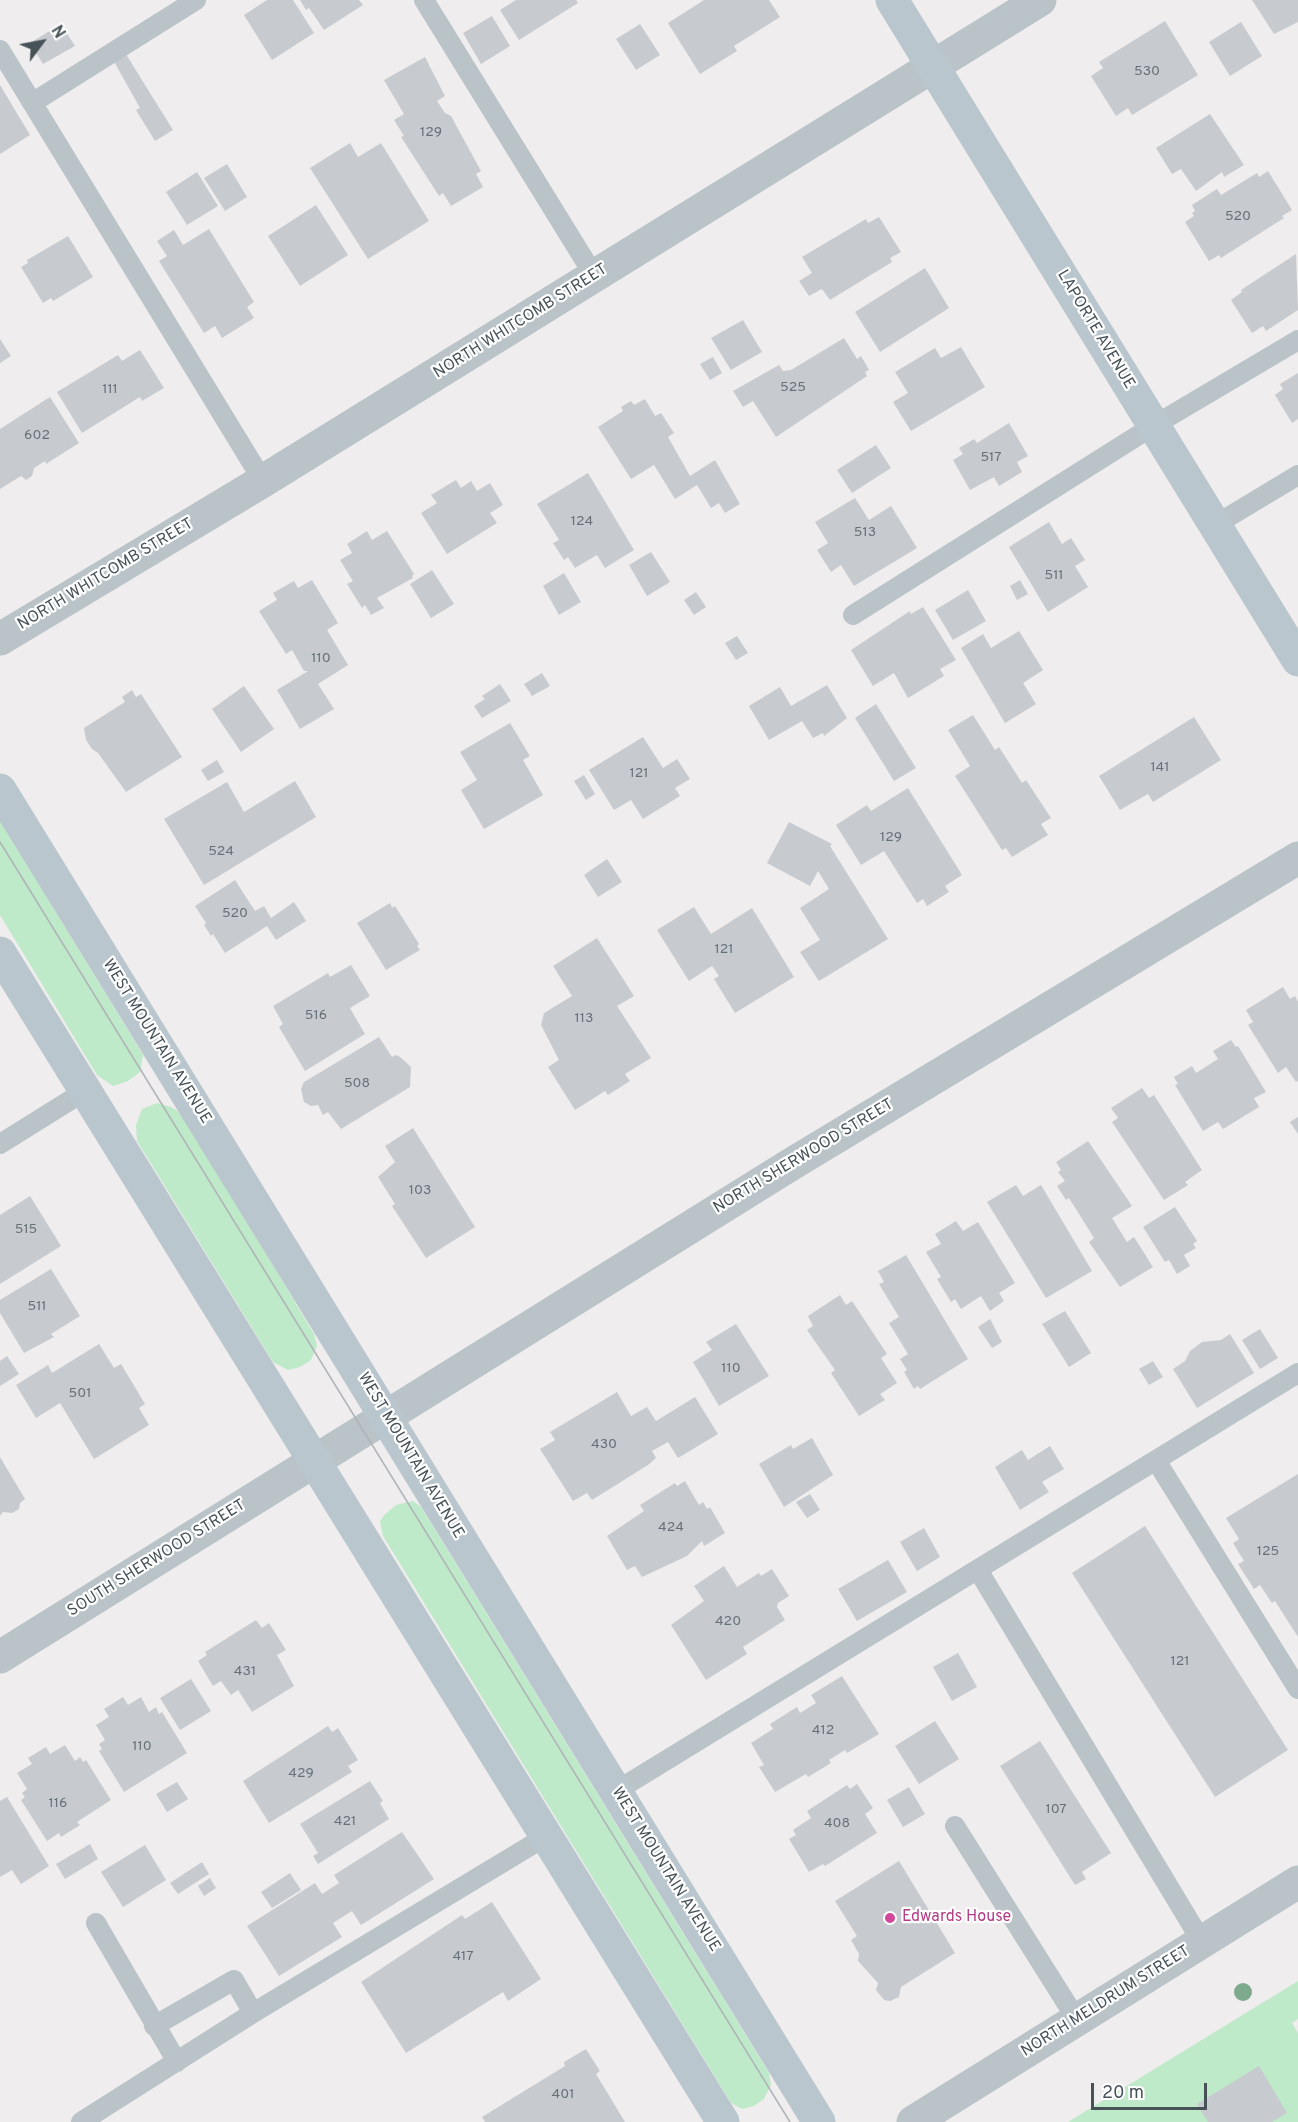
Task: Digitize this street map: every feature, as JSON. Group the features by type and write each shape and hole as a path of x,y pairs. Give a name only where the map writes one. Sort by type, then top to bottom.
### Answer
{"street":[{"name":"LAPORTE AVENUE","path":"892,0 1298,660"},
{"name":"NORTH WHITCOMB STREET","path":"0,639 263,481 1040,0"},
{"name":"WEST MOUNTAIN AVENUE","path":"0,790 819,2122"},
{"name":"NORTH SHERWOOD STREET","path":"313,1461 790,1165 1298,858"},
{"path":"0,953 723,2122"},
{"name":"SOUTH SHERWOOD STREET","path":"0,1657 313,1461"},
{"name":"NORTH MELDRUM STREET","path":"913,2122 1298,1882"}],"lane":[{"path":"32,103 196,0"},
{"path":"424,0 595,276"},
{"path":"0,50 263,481"},
{"path":"853,615 1153,426 1298,340"},
{"path":"1215,525 1298,475"},
{"path":"0,1144 85,1091"},
{"path":"616,1791 1157,1462 1298,1373"},
{"path":"1157,1462 1298,1689"},
{"path":"978,1570 1202,1942"},
{"path":"955,1826 1077,2020"},
{"path":"81,2122 252,2013 545,1837"},
{"path":"96,1923 177,2062"},
{"path":"154,2026 234,1980 252,2013"}],"green space":[{"path":"0,821 143,1055 140,1072 128,1081 113,1086 97,1075 0,915"},
{"path":"157,1103 171,1107 182,1114 314,1334 317,1346 311,1360 300,1367 288,1370 273,1362 137,1141 136,1125 142,1109"},
{"path":"413,1501 421,1507 769,2073 771,2085 764,2099 754,2106 742,2109 731,2103 383,1536 380,1522 384,1515 396,1505"},
{"path":"1298,1981 1298,2019 1292,2023 1298,2033 1298,2122 1068,2122"}],"building":[{"path":"267,0 293,0 314,33 272,60 244,15"},
{"path":"300,0 359,0 363,5 324,30 309,8 306,10"},
{"path":"516,0 576,0 578,3 519,40 500,10"},
{"path":"704,0 769,0 780,17 734,46 737,51 700,74 668,23"},
{"path":"1252,0 1298,0 1298,22 1274,34"},
{"path":"492,16 510,46 481,64 463,33"},
{"path":"1165,21 1198,75 1132,115 1128,108 1116,116 1091,76 1103,68 1099,62"},
{"path":"1241,22 1262,56 1230,76 1209,42"},
{"path":"61,24 75,46 43,64 30,43"},
{"path":"640,24 660,55 636,70 616,39"},
{"path":"124,51 173,130 155,141 136,110 140,108 112,58"},
{"path":"425,57 445,96 437,101 445,113 451,116 481,171 476,174 483,187 451,206 443,193 439,196 401,137 404,136 394,120 404,114 384,80"},
{"path":"0,85 30,135 0,154"},
{"path":"1210,114 1244,165 1224,177 1222,172 1196,191 1181,169 1172,174 1156,148"},
{"path":"350,143 358,157 381,143 429,221 368,259 310,168"},
{"path":"227,164 247,197 225,211 204,178"},
{"path":"1268,171 1292,210 1282,216 1284,218 1221,258 1219,255 1209,261 1185,222 1194,216 1192,213 1195,211 1192,205 1217,189 1221,195 1257,173 1259,177"},
{"path":"197,172 218,206 187,225 166,192"},
{"path":"316,205 348,255 300,286 268,236"},
{"path":"879,217 901,252 890,258 892,262 830,300 822,289 809,296 799,281 812,273 802,257 866,219 868,223"},
{"path":"209,229 254,302 247,307 254,318 222,338 215,326 204,333 159,261 167,256 157,241 174,230 183,245"},
{"path":"68,236 93,277 53,301 51,298 43,303 21,267 28,263 27,260"},
{"path":"1296,254 1298,310 1266,331 1263,326 1252,333 1231,300 1242,292 1241,290"},
{"path":"925,268 949,308 880,352 855,312"},
{"path":"743,320 762,352 731,370 711,338"},
{"path":"844,338 857,359 861,356 869,370 865,372 867,376 776,437 753,401 743,407 733,391 779,365 783,371 791,370"},
{"path":"0,339 11,356 0,363"},
{"path":"961,347 985,387 911,431 893,402 908,393 895,372 935,348 941,358"},
{"path":"140,350 164,388 142,401 140,397 82,433 57,392 118,355 122,361"},
{"path":"713,357 722,373 710,380 700,364"},
{"path":"1298,373 1298,419 1292,423 1275,395 1283,389 1280,384"},
{"path":"50,397 79,443 46,464 45,461 34,468 32,476 26,480 21,476 0,489 0,429"},
{"path":"645,399 655,416 661,413 674,433 668,437 690,476 715,460 740,504 725,513 719,503 711,508 697,485 675,499 654,465 631,479 598,427 623,411 621,407 631,401 634,405"},
{"path":"1009,423 1028,456 1017,462 1022,472 999,486 994,477 970,490 953,460 963,454 959,448 974,439 977,443"},
{"path":"876,445 891,468 852,493 837,470"},
{"path":"588,473 634,550 605,568 597,555 575,568 568,557 564,560 553,543 559,540 537,504"},
{"path":"456,480 461,488 471,481 477,491 490,483 503,505 490,513 497,523 447,554 421,513 437,503 431,495"},
{"path":"855,498 869,520 891,506 917,548 854,586 841,565 831,572 817,550 828,543 815,522"},
{"path":"1049,522 1062,544 1071,538 1085,560 1075,566 1088,587 1048,612 1009,547"},
{"path":"367,531 372,540 387,531 414,574 413,578 377,598 384,608 371,615 365,605 362,608 347,584 353,581 340,560 352,553 347,544"},
{"path":"651,552 670,582 647,596 629,565"},
{"path":"432,570 454,604 431,618 410,584"},
{"path":"564,573 581,602 559,615 543,586"},
{"path":"312,580 338,623 327,630 348,665 318,684 334,709 300,729 277,690 308,671 304,671 292,650 286,654 259,611 277,600 273,593 294,581 298,588"},
{"path":"1020,580 1028,594 1017,600 1010,586"},
{"path":"968,590 986,621 953,640 935,610"},
{"path":"696,592 706,607 694,615 684,600"},
{"path":"923,607 956,660 940,669 944,676 908,698 894,673 873,686 851,650 910,611 911,614"},
{"path":"1019,631 1043,670 1023,683 1036,704 1005,723 961,648 983,634 991,648"},
{"path":"737,636 748,653 736,660 725,643"},
{"path":"542,673 550,686 532,696 524,684"},
{"path":"500,684 511,701 482,718 474,706 485,699 482,696"},
{"path":"827,685 847,718 824,736 823,733 813,738 802,721 769,740 749,706 780,687 791,706"},
{"path":"244,686 274,729 241,752 212,709"},
{"path":"132,690 136,697 141,694 182,757 126,792 86,740 84,728 125,702 122,697"},
{"path":"876,704 916,768 894,781 855,718"},
{"path":"973,715 995,750 999,747 1022,783 1026,780 1051,818 1041,824 1048,835 1012,857 1006,848 1002,850 955,776 970,766 948,730"},
{"path":"1194,717 1221,760 1153,802 1148,794 1120,810 1099,776"},
{"path":"510,723 530,756 523,760 543,795 484,829 461,790 477,780 460,752"},
{"path":"643,737 663,768 677,759 690,779 675,788 680,796 643,819 631,800 614,810 589,770"},
{"path":"217,760 224,772 208,781 201,770"},
{"path":"584,775 595,794 586,800 574,781"},
{"path":"295,781 316,817 204,885 164,819 227,782 244,812"},
{"path":"908,788 962,875 945,886 949,892 927,906 923,899 917,903 884,851 861,865 836,825 867,805 871,811"},
{"path":"789,822 832,844 830,846 888,939 819,981 800,952 820,940 800,908 829,889 818,871 810,886 767,863"},
{"path":"607,859 622,882 598,897 584,875"},
{"path":"235,880 255,911 264,906 271,918 294,902 306,921 276,940 267,926 225,953 213,934 211,936 195,906"},
{"path":"390,903 392,908 395,906 419,944 417,946 420,950 386,970 357,923"},
{"path":"694,907 711,934 752,908 794,977 735,1013 714,979 719,976 712,966 689,981 657,930"},
{"path":"597,938 634,996 617,1006 651,1058 625,1074 630,1081 608,1095 605,1091 575,1110 548,1067 559,1060 541,1025 544,1013 572,996 553,966"},
{"path":"351,965 370,996 350,1008 365,1034 305,1071 279,1027 283,1024 273,1006 328,973 330,977"},
{"path":"1283,987 1290,999 1295,996 1298,1002 1298,1081 1296,1082 1286,1067 1278,1073 1248,1025 1253,1022 1246,1010"},
{"path":"379,1037 392,1057 395,1055 400,1057 411,1067 410,1087 341,1129 328,1112 323,1115 318,1105 311,1106 304,1102 301,1089 304,1082"},
{"path":"1231,1040 1236,1047 1238,1046 1266,1092 1254,1098 1259,1107 1223,1129 1218,1122 1203,1131 1175,1085 1178,1084 1174,1077 1192,1066 1196,1073 1218,1059 1213,1051"},
{"path":"1142,1088 1149,1098 1154,1095 1202,1170 1185,1182 1188,1185 1164,1200 1112,1122 1118,1118 1111,1108"},
{"path":"1298,1117 1298,1134 1290,1122"},
{"path":"413,1128 475,1227 426,1258 392,1206 395,1204 378,1177 395,1162 385,1146"},
{"path":"1088,1141 1132,1206 1112,1218 1127,1242 1134,1237 1153,1267 1120,1287 1089,1242 1094,1238 1069,1198 1066,1200 1057,1186 1065,1181 1058,1172 1061,1170 1056,1162"},
{"path":"1016,1185 1023,1196 1041,1185 1092,1271 1046,1298 987,1202"},
{"path":"30,1196 61,1246 0,1284 0,1215"},
{"path":"1175,1207 1197,1241 1193,1244 1196,1248 1184,1255 1190,1266 1177,1274 1169,1260 1165,1262 1143,1227"},
{"path":"956,1221 963,1231 978,1222 1015,1283 999,1293 1004,1301 990,1311 981,1296 961,1309 955,1299 951,1302 937,1279 941,1277 926,1252 941,1244 935,1234"},
{"path":"906,1255 968,1359 920,1389 918,1386 914,1389 904,1372 907,1370 900,1359 908,1354 889,1323 899,1317 879,1284 884,1282 878,1271"},
{"path":"51,1269 80,1316 51,1334 54,1337 24,1353 0,1313 0,1300"},
{"path":"840,1295 846,1305 852,1301 887,1354 881,1358 897,1383 880,1394 885,1400 859,1416 831,1373 835,1370 807,1330 813,1326 808,1316"},
{"path":"1065,1311 1091,1353 1069,1367 1042,1324"},
{"path":"990,1319 1002,1342 992,1348 978,1327"},
{"path":"736,1324 769,1376 719,1406 693,1362 712,1350 706,1342"},
{"path":"1260,1329 1278,1358 1260,1369 1242,1340"},
{"path":"1230,1334 1254,1373 1197,1408 1173,1369 1185,1361 1190,1351 1202,1342 1221,1340"},
{"path":"99,1344 114,1368 121,1364 145,1404 139,1408 149,1425 94,1459 60,1403 36,1418 16,1385 48,1365 52,1373"},
{"path":"7,1356 19,1374 0,1386 0,1361"},
{"path":"1153,1361 1163,1377 1149,1385 1139,1369"},
{"path":"617,1392 631,1416 647,1407 656,1421 695,1397 718,1434 678,1458 668,1442 652,1451 656,1458 648,1465 592,1500 587,1493 573,1501 540,1449 555,1440 550,1432"},
{"path":"812,1438 833,1475 784,1507 759,1464 791,1445 793,1449"},
{"path":"1050,1446 1064,1469 1042,1482 1049,1492 1020,1510 995,1467 1022,1450 1028,1460"},
{"path":"0,1457 25,1499 20,1503 19,1509 12,1513 3,1512 0,1516"},
{"path":"1298,1474 1298,1637 1275,1601 1272,1603 1260,1585 1254,1589 1238,1564 1244,1561 1233,1543 1239,1539 1226,1518"},
{"path":"685,1481 699,1505 703,1502 707,1509 710,1507 725,1533 704,1546 702,1541 687,1556 642,1577 635,1566 627,1570 607,1536 644,1511 640,1505 675,1483 677,1486"},
{"path":"810,1494 820,1510 807,1518 796,1502"},
{"path":"1145,1526 1288,1750 1215,1797 1072,1573"},
{"path":"924,1528 940,1557 917,1571 900,1542"},
{"path":"888,1560 907,1592 857,1621 838,1589"},
{"path":"724,1566 737,1587 759,1573 761,1576 772,1569 789,1596 778,1603 777,1607 785,1620 743,1647 747,1654 706,1680 671,1625 704,1601 694,1586"},
{"path":"256,1620 262,1628 269,1623 286,1650 277,1655 294,1686 252,1712 238,1690 231,1695 221,1681 213,1686 198,1661 207,1655 205,1652"},
{"path":"958,1653 977,1687 952,1701 933,1667"},
{"path":"842,1676 879,1734 847,1753 845,1750 829,1760 831,1763 808,1777 806,1774 775,1792 759,1767 764,1765 751,1743 773,1729 770,1724 797,1707 800,1713 816,1703 811,1695"},
{"path":"191,1679 211,1711 180,1730 160,1698"},
{"path":"123,1697 128,1705 141,1697 149,1712 156,1707 159,1714 162,1712 187,1753 124,1792 99,1751 102,1749 99,1744 105,1740 96,1725 109,1717 104,1709"},
{"path":"935,1721 959,1759 919,1784 895,1746"},
{"path":"328,1726 332,1732 338,1728 358,1760 348,1766 352,1772 269,1823 243,1781"},
{"path":"1040,1741 1111,1853 1082,1872 1086,1879 1075,1885 1000,1766"},
{"path":"65,1745 75,1761 80,1757 83,1762 86,1760 111,1800 77,1822 80,1825 61,1837 59,1833 47,1841 21,1800 25,1797 22,1793 27,1789 17,1773 32,1764 28,1758 46,1747 50,1754"},
{"path":"370,1781 383,1801 380,1803 389,1819 318,1864 313,1856 318,1853 300,1824"},
{"path":"177,1782 188,1799 167,1812 156,1794"},
{"path":"857,1784 873,1808 865,1814 877,1833 825,1866 823,1864 809,1872 789,1839 796,1835 793,1830 811,1818 807,1811 847,1785 850,1789"},
{"path":"909,1787 925,1814 903,1827 887,1800"},
{"path":"7,1797 49,1866 21,1884 12,1870 0,1877 0,1801"},
{"path":"402,1832 434,1879 361,1925 352,1911 333,1923 342,1937 279,1976 247,1926 315,1883 322,1894 339,1883 334,1875"},
{"path":"90,1844 98,1859 65,1879 56,1864"},
{"path":"145,1845 166,1880 123,1907 101,1872"},
{"name":"Edwards House","path":"899,1861 955,1953 901,1987 899,1997 890,2001 884,2000 876,1990 878,1983 858,1961 859,1954 851,1940 857,1936 835,1901"},
{"path":"202,1862 209,1874 178,1894 170,1883"},
{"path":"290,1873 301,1890 272,1908 261,1892"},
{"path":"210,1878 216,1888 204,1896 198,1886"},
{"path":"492,1902 541,1979 508,2001 503,1992 406,2053 361,1982 462,1915 465,1919"},
{"path":"586,2049 600,2071 596,2074 625,2122 485,2122 482,2117 565,2066 564,2062"},
{"path":"1259,2066 1287,2113 1272,2122 1208,2122 1197,2104"}],"tram line":[{"path":"0,842 790,2122"}],"place":[{"name":"Edwards House","path":"890,1918"}]}
